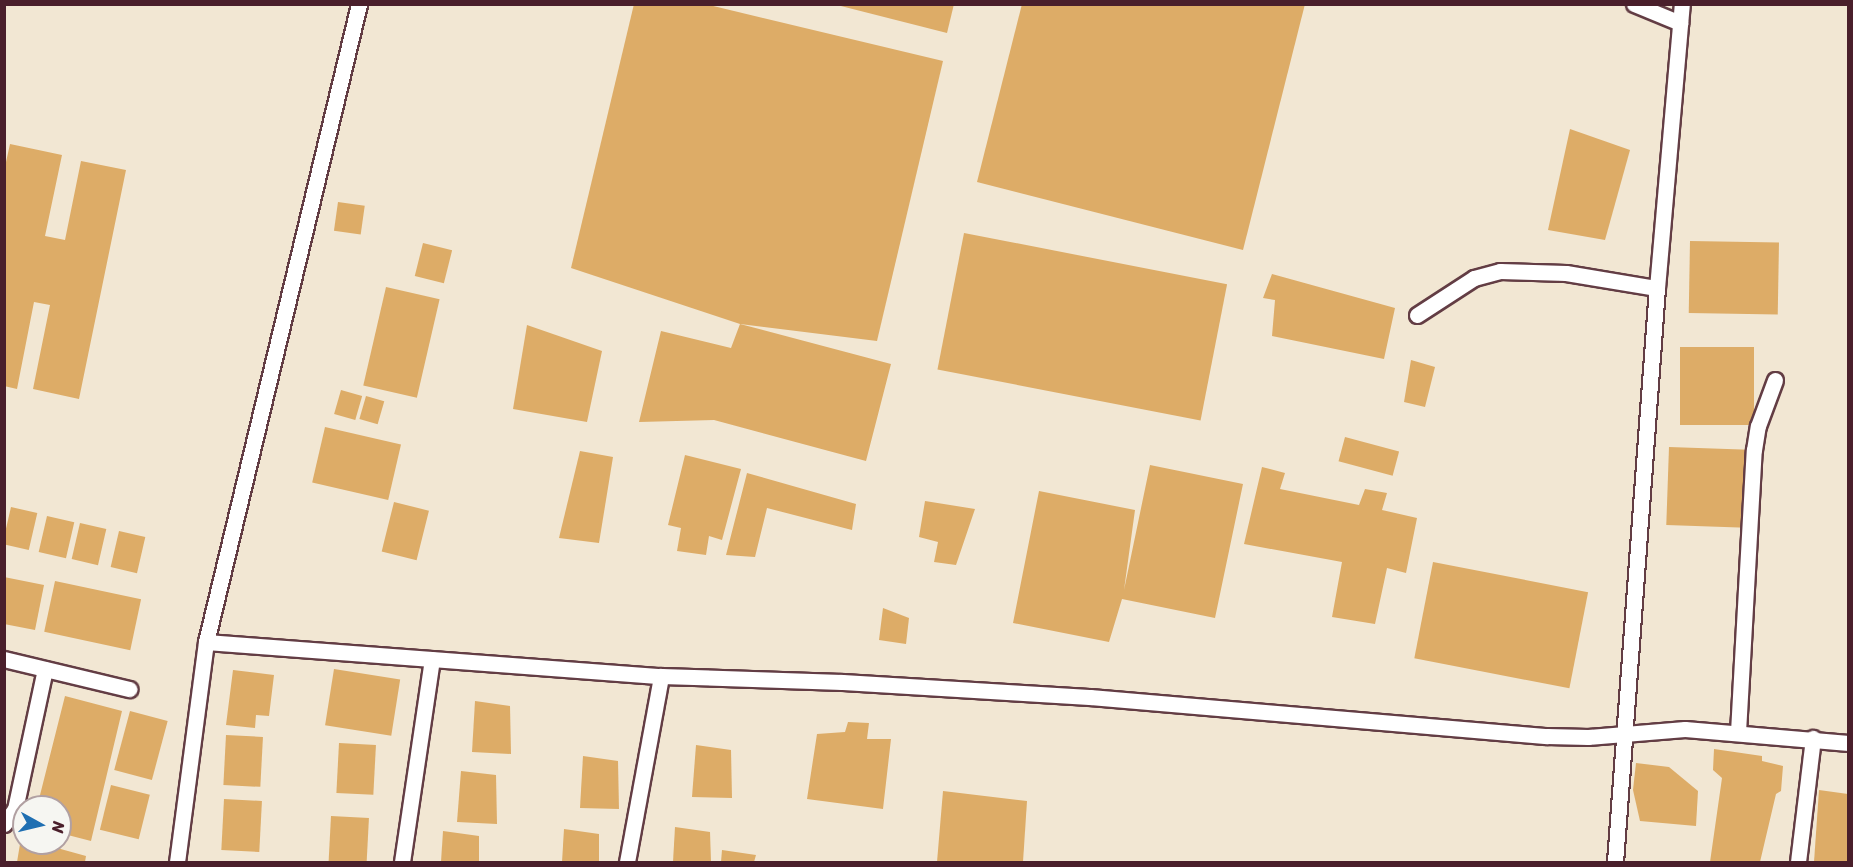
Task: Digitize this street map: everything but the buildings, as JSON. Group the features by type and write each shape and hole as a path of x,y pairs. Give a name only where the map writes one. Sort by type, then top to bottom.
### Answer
{"lane":[{"path":"177,862 206,642 359,4"},
{"path":"1634,4 1680,23"},
{"path":"1614,862 1657,288 1682,4"},
{"path":"1417,315 1474,278 1500,271 1566,273 1657,288"},
{"path":"1738,732 1754,450 1758,426 1775,380"},
{"path":"206,642 661,676 842,682 1090,697 1547,736 1685,729 1813,738 1848,743"},
{"path":"4,659 129,689"},
{"path":"402,862 432,659"},
{"path":"4,824 15,809 45,669"},
{"path":"627,862 661,676"},
{"path":"1798,862 1813,738"}]}
